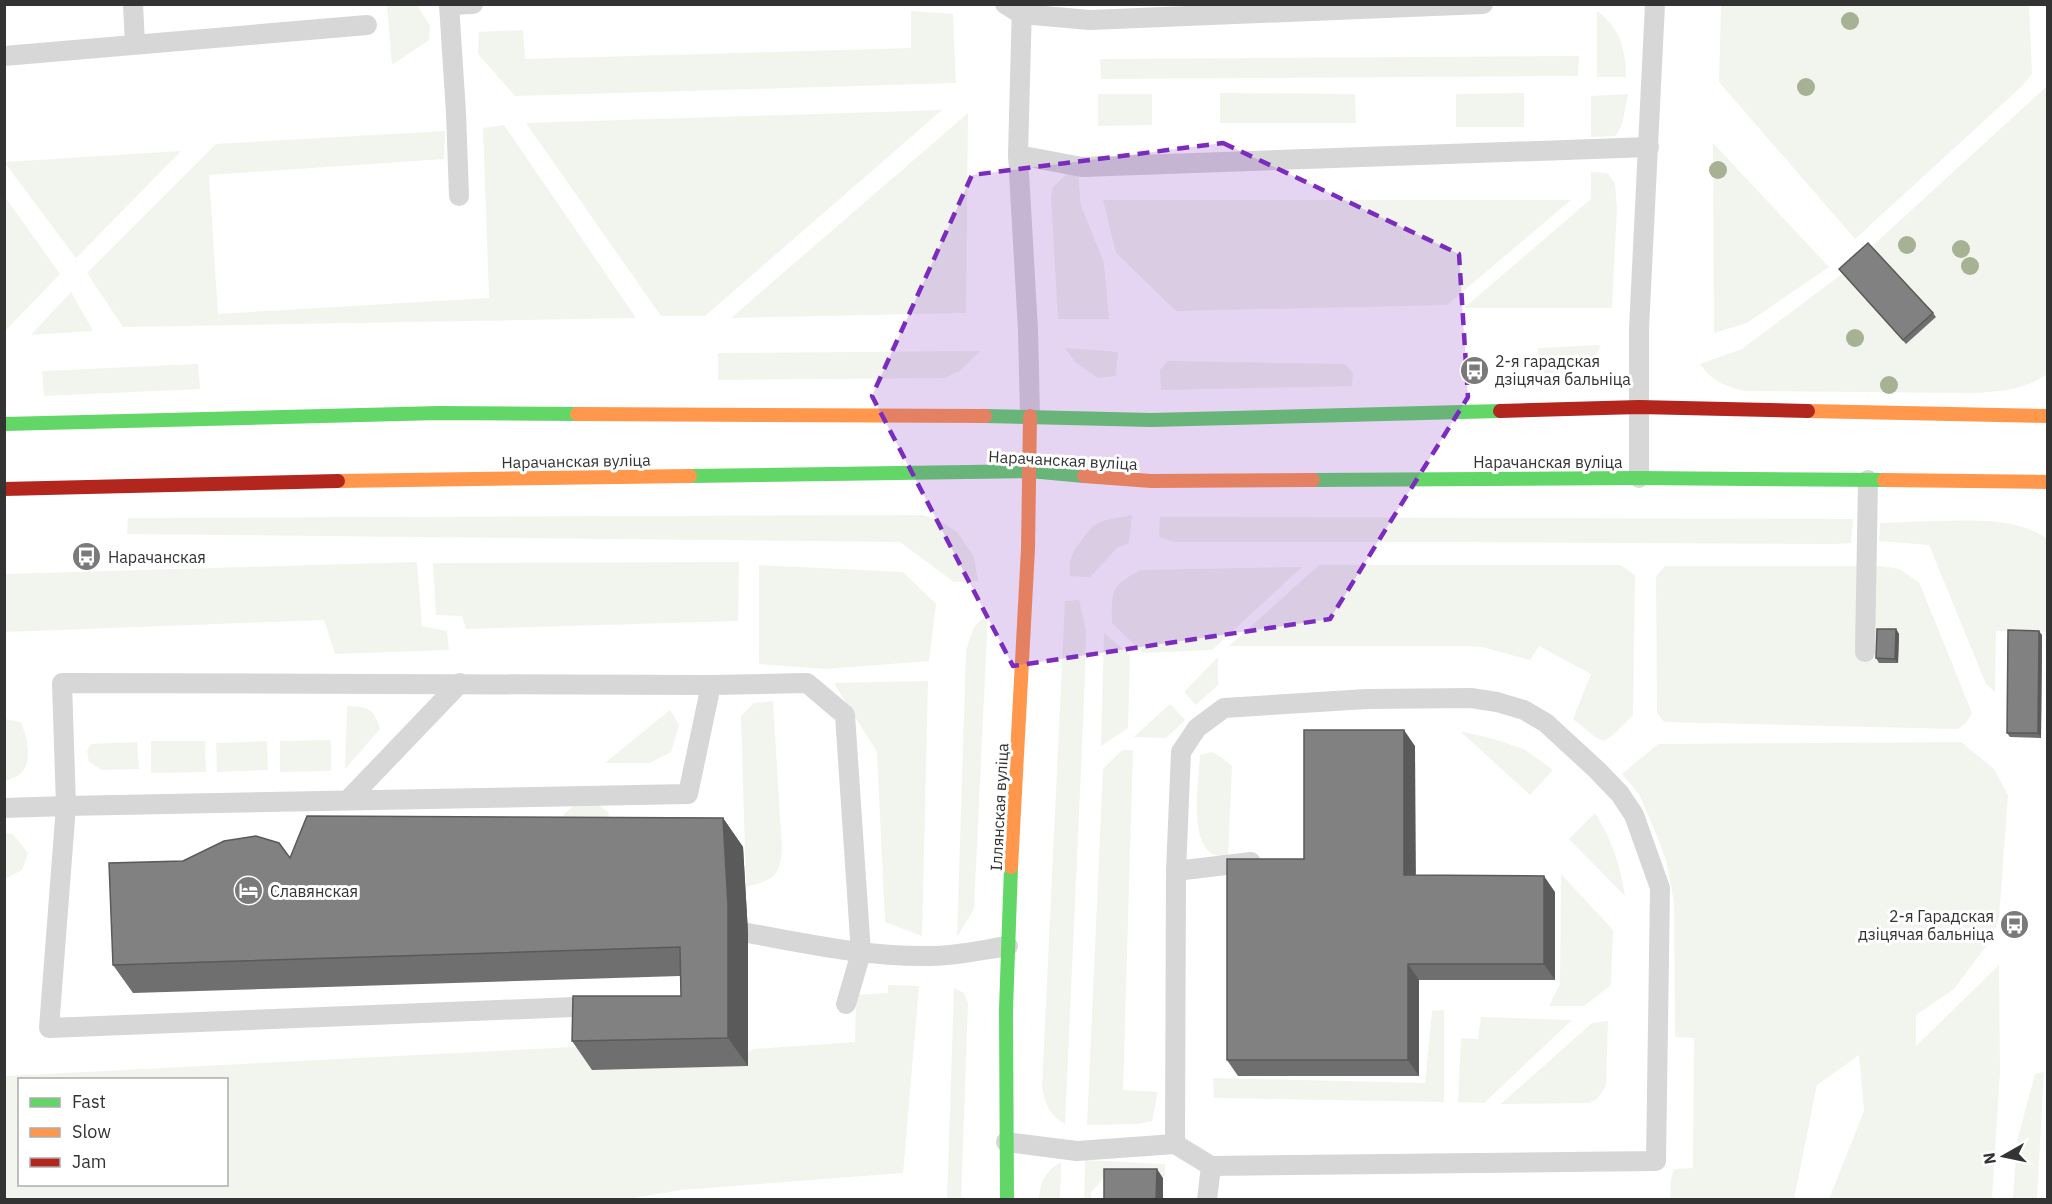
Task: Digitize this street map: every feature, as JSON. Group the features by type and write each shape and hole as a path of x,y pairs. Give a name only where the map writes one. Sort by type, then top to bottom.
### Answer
{"main road":[{"path":"4,424 439,413 1030,416 1151,420 1639,406 2048,416"},
{"name":"Іллянская вуліца","path":"1007,1200 1008,946 1026,595 1030,416"},
{"name":"Нарачанская вуліца","path":"4,489 437,479 1030,471 1151,481 1639,478 2048,482"}],"lane":[{"path":"133,4 135,44"},
{"path":"459,196 449,5 473,4"},
{"path":"1030,416 1028,330 1018,155 1016,8 1090,20 1483,4"},
{"path":"1639,478 1639,329 1655,4"},
{"path":"4,56 368,25"},
{"path":"1018,155 1082,167 1649,147"},
{"path":"1865,652 1868,480"},
{"path":"623,1005 49,1028 66,806 62,683 711,685 807,683 845,715 861,953 846,1004"},
{"path":"348,800 459,683"},
{"path":"4,808 688,794 711,685"},
{"path":"1006,1142 1077,1151 1175,1144 1211,1166 1656,1161 1660,888 1634,815 1620,794 1546,723 1524,711 1497,702 1471,698 1367,699 1224,708 1197,728 1181,752 1176,871 1175,1144"},
{"path":"1176,871 1231,863 1264,862"},
{"path":"748,933 861,953 932,956 1008,946"},
{"path":"1207,1200 1211,1166"}],"highlighted area":[{"path":"1223,143 1459,254 1468,397 1330,619 1013,666 872,396 972,175"}],"shaded area":[{"path":"387,5 417,5 430,26 429,40 392,65"},
{"path":"1721,5 2029,5 2032,74 2021,87 1855,239 1719,82"},
{"path":"911,11 953,14 956,83 515,96 478,54 479,32 523,30 525,59 911,48"},
{"path":"1597,11 1612,25 1620,40 1626,77 1597,77"},
{"path":"1579,56 1578,76 1101,79 1100,59"},
{"path":"2047,86 2047,374 2021,387 1983,393 1745,391 1720,382 1700,364 1742,349 1842,274 1907,344 1871,247"},
{"path":"1220,93 1355,94 1356,123 1220,123"},
{"path":"1524,93 1524,127 1456,127 1456,94"},
{"path":"1098,94 1152,94 1152,125 1098,126"},
{"path":"1628,94 1622,125 1615,136 1591,137 1591,96"},
{"path":"942,110 705,316 661,316 526,123"},
{"path":"968,113 966,313 731,318"},
{"path":"504,125 636,318 123,327 87,273 216,144 445,131 444,159 209,175 218,314 489,298 483,128"},
{"path":"1713,143 1829,267 1747,323 1714,333"},
{"path":"181,151 76,258 5,163 5,162"},
{"path":"1069,172 1078,173 1081,206 1104,263 1109,319 1058,319 1051,197 1053,187"},
{"path":"1591,172 1608,173 1615,184 1617,208 1612,308 1464,308 1591,199"},
{"path":"5,197 60,274 4,331"},
{"path":"1103,200 1571,200 1447,305 1176,311 1116,253"},
{"path":"71,292 93,331 31,335"},
{"path":"1601,345 1596,355 1583,367 1567,372 1538,374 1538,348"},
{"path":"1065,348 1118,352 1116,376 1098,378 1075,362"},
{"path":"980,351 961,370 945,378 718,380 718,353"},
{"path":"1168,361 1345,364 1353,373 1352,386 1161,390 1160,370"},
{"path":"198,364 200,389 44,396 42,371"},
{"path":"923,515 939,520 957,532 974,557 978,581 954,582 900,542 127,534 128,518"},
{"path":"1132,515 1129,543 1117,548 1090,577 1070,576 1070,562 1074,550 1092,527 1102,521"},
{"path":"1160,517 1853,519 1851,543 1836,544 1175,542 1159,537"},
{"path":"1931,521 2006,523 2021,526 2048,539 2047,632 1996,631 1995,692 1986,684 1929,545 1879,541 1880,523"},
{"path":"417,562 422,626 447,631 449,650 335,654 324,620 5,632 5,574"},
{"path":"739,562 738,621 466,629 462,616 436,615 433,563"},
{"path":"759,565 903,572 936,604 929,661 826,669 759,664"},
{"path":"1319,565 1620,565 1635,575 1633,715 1604,741 1595,737 1573,719 1591,674 1539,646 1530,660 1482,647 1466,646 1229,646"},
{"path":"1665,566 1881,566 1899,569 1919,582 1972,713 1966,723 1958,729 1664,722 1657,713 1656,577"},
{"path":"1302,567 1212,650 1143,653 1112,623 1112,603 1115,590 1123,581 1140,570"},
{"path":"1079,600 1086,631 1065,1124 1049,1109 1042,1087 1065,601"},
{"path":"988,613 974,909 957,937 966,650 974,627"},
{"path":"1104,633 1130,655 1128,728 1101,746"},
{"path":"1218,657 1218,685 1196,705 1184,692"},
{"path":"928,681 922,936 885,922 877,752 834,683"},
{"path":"773,701 781,859 777,872 768,880 746,887 741,716 754,703"},
{"path":"1170,704 1185,720 1166,738 1134,737"},
{"path":"347,706 369,710 380,729 345,769"},
{"path":"670,710 679,725 671,752 650,763 605,763"},
{"path":"5,719 21,722 27,740 28,758 22,772 5,781"},
{"path":"1460,731 1524,749 1553,770 1530,795"},
{"path":"331,740 331,771 280,772 280,741"},
{"path":"151,741 205,741 206,772 151,773"},
{"path":"267,741 268,770 217,772 216,743"},
{"path":"137,742 139,769 102,770 89,762 87,751 91,744"},
{"path":"1961,742 1994,769 2008,795 1999,919 1990,941 1954,989 1916,1015 1916,1046 1999,965 2000,1072 1992,1199 1829,1199 1864,1111 1859,1055 1817,1085 1794,1199 1670,1199 1674,1169 1693,1168 1694,1038 1675,1037 1674,902 1666,860 1639,794 1622,774 1658,744"},
{"path":"1122,750 1133,750 1123,1090 1158,1092 1152,1121 1138,1124 1087,1125 1103,769"},
{"path":"1212,752 1232,766 1228,856 1214,855 1206,848 1198,824 1197,794 1200,755"},
{"path":"593,801 608,812 612,837 561,836 564,814 576,804"},
{"path":"1595,813 1614,853 1625,896 1569,839"},
{"path":"5,833 13,834 28,853 22,870 5,879"},
{"path":"1561,874 1613,930 1611,985 1584,1006 1549,1006 1560,984"},
{"path":"888,985 919,986 903,1173 681,1190 621,1200 5,1200 5,1076 593,1046 748,1052 754,1049 855,1042 856,995 888,993"},
{"path":"954,988 964,993 968,1003 961,1200 947,1199"},
{"path":"1444,1010 1444,1102 1214,1098 1213,1078 1425,1083 1432,1011"},
{"path":"1481,1017 1572,1020 1484,1103 1458,1102 1461,1038 1478,1039"},
{"path":"1608,1021 1606,1086 1597,1099 1589,1103 1501,1104 1592,1023"},
{"path":"2044,1072 2037,1199 2013,1199 2017,1141 2035,1074"},
{"path":"1085,1160 1165,1164 1165,1176 1103,1179 1091,1192 1091,1199 1084,1200"},
{"path":"1061,1162 1060,1199 1039,1199 1045,1177"}],"building":[{"path":"1868,243 1933,313 1903,340 1839,269"},
{"path":"1877,629 1896,629 1895,659 1876,658"},
{"path":"2008,630 2039,631 2038,733 2007,733"},
{"path":"1304,730 1404,730 1404,875 1544,876 1544,964 1408,964 1408,1060 1227,1060 1227,859 1304,859"},
{"path":"307,816 723,818 728,905 728,1038 572,1041 573,996 681,996 680,947 113,965 109,863 183,861 224,841 256,836 279,843 290,858"},
{"path":"1104,1169 1157,1169 1156,1200 1104,1200"}],"traffic: fast":[{"path":"985,416 1151,420 1500,411"},
{"path":"4,424 439,413 577,414"},
{"path":"690,476 1030,471 1084,476"},
{"path":"1313,480 1639,478 1884,480"},
{"path":"1007,1200 1006,1009 1011,867"}],"traffic: slow":[{"path":"1808,411 2048,416"},
{"path":"577,414 985,416"},
{"path":"1011,867 1028,549 1030,416"},
{"path":"338,481 690,476"},
{"path":"1084,476 1151,481 1313,480"},
{"path":"1884,480 2048,482"}],"traffic: jam":[{"path":"1500,411 1639,407 1808,411"},
{"path":"4,489 338,481"}],"place":[{"name":"2-я гарадская дзіцячая бальніца","path":"1474,370"},
{"name":"Нарачанская","path":"87,557"},
{"name":"Славянская","path":"249,891"},
{"name":"2-я Гарадская дзіцячая бальніца","path":"2015,925"}]}
